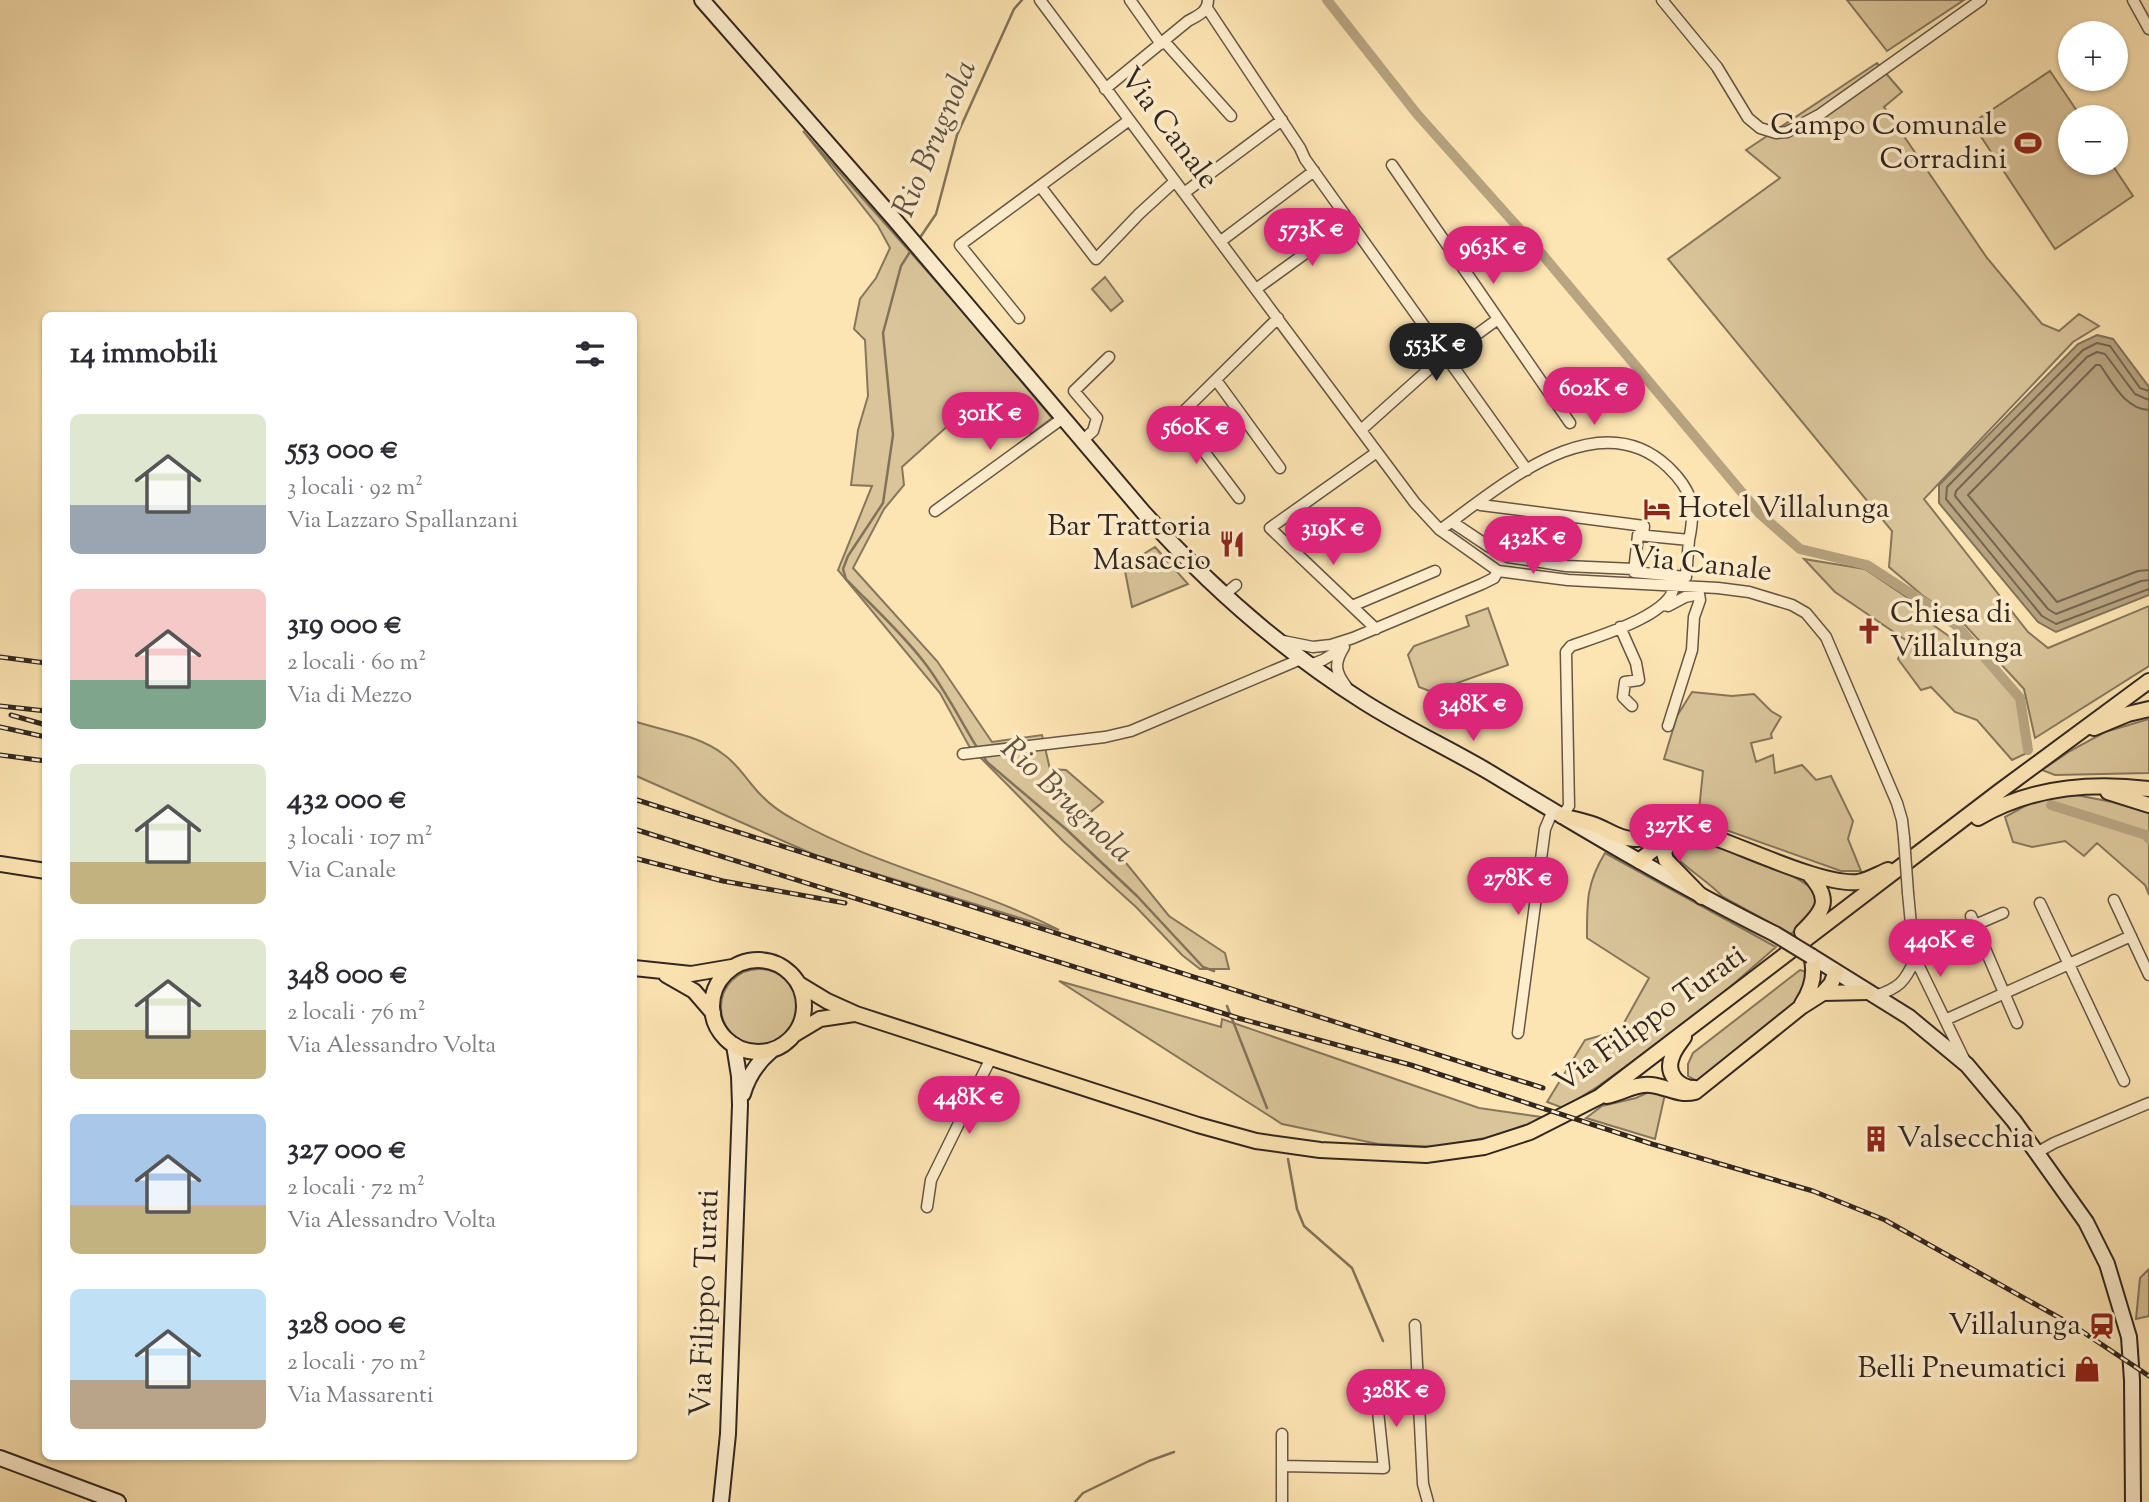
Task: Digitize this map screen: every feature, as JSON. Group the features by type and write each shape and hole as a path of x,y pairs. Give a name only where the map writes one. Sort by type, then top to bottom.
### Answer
{"main road":[{"name":"Via Canale","path":"702,0 1180,553 1276,639 1365,703 1702,897 1775,934 1811,956 1909,1017 1967,1066 1999,1101 2073,1200 2097,1242 2114,1285 2129,1337 2133,1502"},
{"path":"2077,736 2149,681"},
{"path":"2077,736 2128,714 2149,709"},
{"name":"Via Filippo Turati","path":"799,984 856,1014 1227,1134 1320,1150 1388,1155 1454,1153 1505,1142 1555,1121 1599,1097 2000,791 2077,736"},
{"path":"1558,813 1622,838 1664,836 1684,831 1713,837 1808,873 1840,881 1864,880 1906,861 2011,800 2031,794 2101,785 2149,789"},
{"path":"2082,788 2124,796 2149,805"},
{"path":"1639,861 1664,836"},
{"path":"1664,836 1666,860 1702,897"},
{"path":"0,864 42,870"},
{"path":"1774,962 1815,919 1823,905 1821,889 1808,873"},
{"path":"1811,956 1816,994"},
{"path":"637,968 658,972 705,973 751,961 773,963 792,975 799,984 803,996 802,1022 796,1034 785,1044 759,1061 747,1079 740,1105"},
{"path":"713,1013 713,998 718,984 728,972 740,964"},
{"path":"658,972 694,991 713,1013 720,1031 734,1045 746,1051 771,1051"},
{"path":"1599,1097 1640,1085 1652,1085 1685,1094 1704,1087 1816,994 1836,972"},
{"path":"1816,994 1872,994"},
{"name":"Via Filippo Turati","path":"796,1034 820,1019 856,1014"},
{"path":"1689,1028 1675,1050 1670,1065 1675,1080 1682,1086 1704,1087"},
{"path":"734,1045 740,1105"},
{"name":"Via Filippo Turati","path":"721,1502 729,1409 740,1105"},
{"path":"0,1458 118,1502"}],"street":[{"name":"Via Canale","path":"1040,0 1415,503 1440,530 1498,571 1509,574 1568,580 1640,575"},
{"path":"1130,0 1162,42 1231,116"},
{"path":"1661,0 1717,67 1748,118 1760,128 1776,133 1787,132 1819,115 1981,0"},
{"path":"2133,0 2149,29"},
{"path":"1105,89 1208,4 1314,171 1527,470"},
{"path":"1184,193 1282,120"},
{"path":"1019,317 960,245 1128,121"},
{"path":"1392,165 1570,423"},
{"path":"1221,241 1314,171"},
{"path":"1040,186 1096,259 1174,182"},
{"path":"1256,289 1350,221"},
{"path":"1239,498 1178,416 1278,318"},
{"path":"1361,430 1428,370 1498,319"},
{"path":"1082,441 1094,430 1097,418 1074,391 1109,357"},
{"path":"1216,380 1280,468"},
{"path":"935,511 1063,418"},
{"path":"1440,530 1527,470 1557,453 1596,443 1619,443 1640,448 1657,458 1675,474 1690,494 1693,519 1681,583 1664,605 1642,618 1572,646 1566,652 1569,806 1558,813 1545,829 1518,1033"},
{"path":"1376,629 1269,528 1377,452"},
{"path":"1478,503 1644,526 1643,535"},
{"name":"Via Canale","path":"1451,522 1508,557 1749,592 1776,598 1806,613 1818,625 1840,664 1897,803 1902,820 1911,943 1915,959 1967,1066"},
{"path":"1640,575 1638,535 1689,540"},
{"path":"1352,606 1434,571"},
{"path":"1276,639 1313,647 1331,645 1482,584 1494,578 1498,571"},
{"path":"1224,595 1236,585"},
{"path":"1664,605 1668,606 1685,597 1699,594 1700,600 1694,617 1692,650 1668,726"},
{"path":"1620,627 1636,663 1639,680 1625,682 1623,697 1632,706"},
{"path":"1306,662 1324,660 1353,638"},
{"path":"963,754 1105,737 1131,731 1306,662 1331,645"},
{"path":"1344,647 1336,664 1337,674 1365,703"},
{"path":"2115,900 2149,975"},
{"path":"2040,903 2124,1081"},
{"path":"2003,913 1973,921 2017,1023"},
{"path":"1945,1020 2131,936"},
{"path":"1872,994 1896,988 1906,979 1915,959"},
{"path":"1906,979 1924,982"},
{"path":"927,1207 931,1180 990,1058"},
{"path":"2038,1153 2054,1143 2149,1103"},
{"path":"1415,1325 1423,1484 1428,1502"},
{"path":"1282,1466 1384,1468 1376,1392"},
{"path":"1282,1434 1282,1502"}],"shaded area":[{"path":"1847,0 1964,0 1887,51"},
{"path":"1877,63 1902,92 1884,107 1987,258 2042,324 2059,331 2079,314 2099,326 2073,342 1924,499 2028,632 2048,648 2149,606 2149,666 2035,738 2024,689 1964,624 1922,595 1889,567 1892,531 1668,259 1780,178 1746,150"},
{"name":"Campo Comunale Corradini","path":"2050,71 2058,83 2058,91 2063,91 2073,105 2058,105 2058,175 2119,175 2133,196 2055,249 1972,123"},
{"path":"803,131 957,305 1052,418 1031,434 1020,417 999,397 952,422 902,467 904,485 884,509 853,568 937,661 992,742 1042,735 1050,769 1066,770 1103,802 1087,815 1169,916 1225,953 1229,969 1200,969 1182,955 969,746 940,693 838,570 872,486 851,485 858,430 868,396 865,340 854,329 860,299 876,278 890,248 878,226"},
{"path":"1105,277 1123,301 1111,311 1092,289"},
{"path":"1155,547 1188,584 1132,607 1124,566"},
{"path":"1804,559 1865,569 1936,617 1932,624 1950,637 1956,630 2017,700 2027,753 2012,760 1977,720 1955,712 1931,687 1921,690 1898,659 1907,641 1835,592"},
{"path":"1488,608 1508,665 1432,692 1419,687 1408,655 1414,646 1469,626 1466,616"},
{"path":"1692,692 1732,696 1754,694 1781,717 1771,734 1772,738 1751,743 1756,762 1773,755 1775,773 1802,765 1816,780 1831,776 1853,821 1848,839 1861,871 1841,871 1698,820 1703,771 1664,759 1677,716"},
{"path":"2149,719 2149,773 2055,775 2042,770 2105,732"},
{"path":"637,722 692,738 713,748 739,768 771,804 787,816 825,836 993,901 1059,930 815,855 637,776"},
{"path":"2071,794 2149,813 2149,895 2145,885 2097,843 2084,856 2065,841 2032,847 2013,842 2005,817 2038,799"},
{"path":"1679,841 1732,851 1788,874 1817,892 1813,912 1807,921 1791,934 1723,897 1674,855"},
{"path":"1605,853 1776,947 1699,1014 1563,1108 1547,1102 1585,1040 1620,1030 1649,978 1587,938 1591,884"},
{"path":"759,969 774,972 786,980 794,992 797,1007 794,1022 786,1034 774,1042 759,1045 744,1042 732,1034 724,1022 721,1007 724,992 732,980 744,972"},
{"path":"1800,970 1810,973 1801,999 1697,1081 1688,1076 1688,1064 1693,1053"},
{"path":"1059,981 1221,1027 1222,1019 1479,1108 1541,1117 1534,1123 1485,1138 1436,1147 1378,1144 1282,1124"},
{"path":"1651,1091 1665,1094 1655,1139 1586,1118 1602,1106 1636,1098"},
{"path":"2149,1269 2149,1316 2136,1319 2140,1278"}],"water":[{"path":"2097,335 2113,339 2149,387 2149,595 2056,632 2038,622 1939,503 1939,485 2078,344"}],"waterway":[{"name":"Rio Brugnola","path":"919,239 936,214 957,135 1014,9 1022,0"},
{"path":"1327,0 1417,114 1541,253 1760,514 1800,549 1867,565 1941,613 1959,628 2020,698 2028,750"},
{"name":"Rio Brugnola","path":"913,247 901,266 883,333 893,435 883,503 848,556 843,569 846,579 924,662 978,749"},
{"name":"Rio Brugnola","path":"982,754 987,762 1067,830 1137,896 1203,967 1214,971"},
{"path":"2051,805 2146,835 2149,839"},
{"name":"Rio Brugnola","path":"1227,1006 1267,1108"},
{"name":"Rio Brugnola","path":"1288,1159 1297,1209 1304,1226 1352,1268 1383,1341"},
{"path":"1075,1502 1083,1493 1174,1452"}],"railway":[{"path":"0,657 42,662"},
{"path":"0,706 42,711"},
{"path":"11,715 42,724"},
{"path":"0,727 42,736"},
{"path":"0,755 42,760"},
{"path":"637,800 1543,1088"},
{"path":"637,830 1238,1018 1411,1065 1652,1144 1813,1191 1885,1220 2074,1326 2149,1376"},
{"path":"637,859 723,881 845,903"}],"place":[{"name":"Campo Comunale Corradini","path":"2028,143"},
{"name":"Hotel Villalunga","path":"1657,509"},
{"name":"Bar Trattoria Masaccio","path":"1232,544"},
{"name":"Chiesa di Villalunga","path":"1869,631"},
{"name":"Valsecchia","path":"1876,1139"},
{"name":"Villalunga","path":"2102,1326"},
{"name":"Belli Pneumatici","path":"2087,1369"}]}
